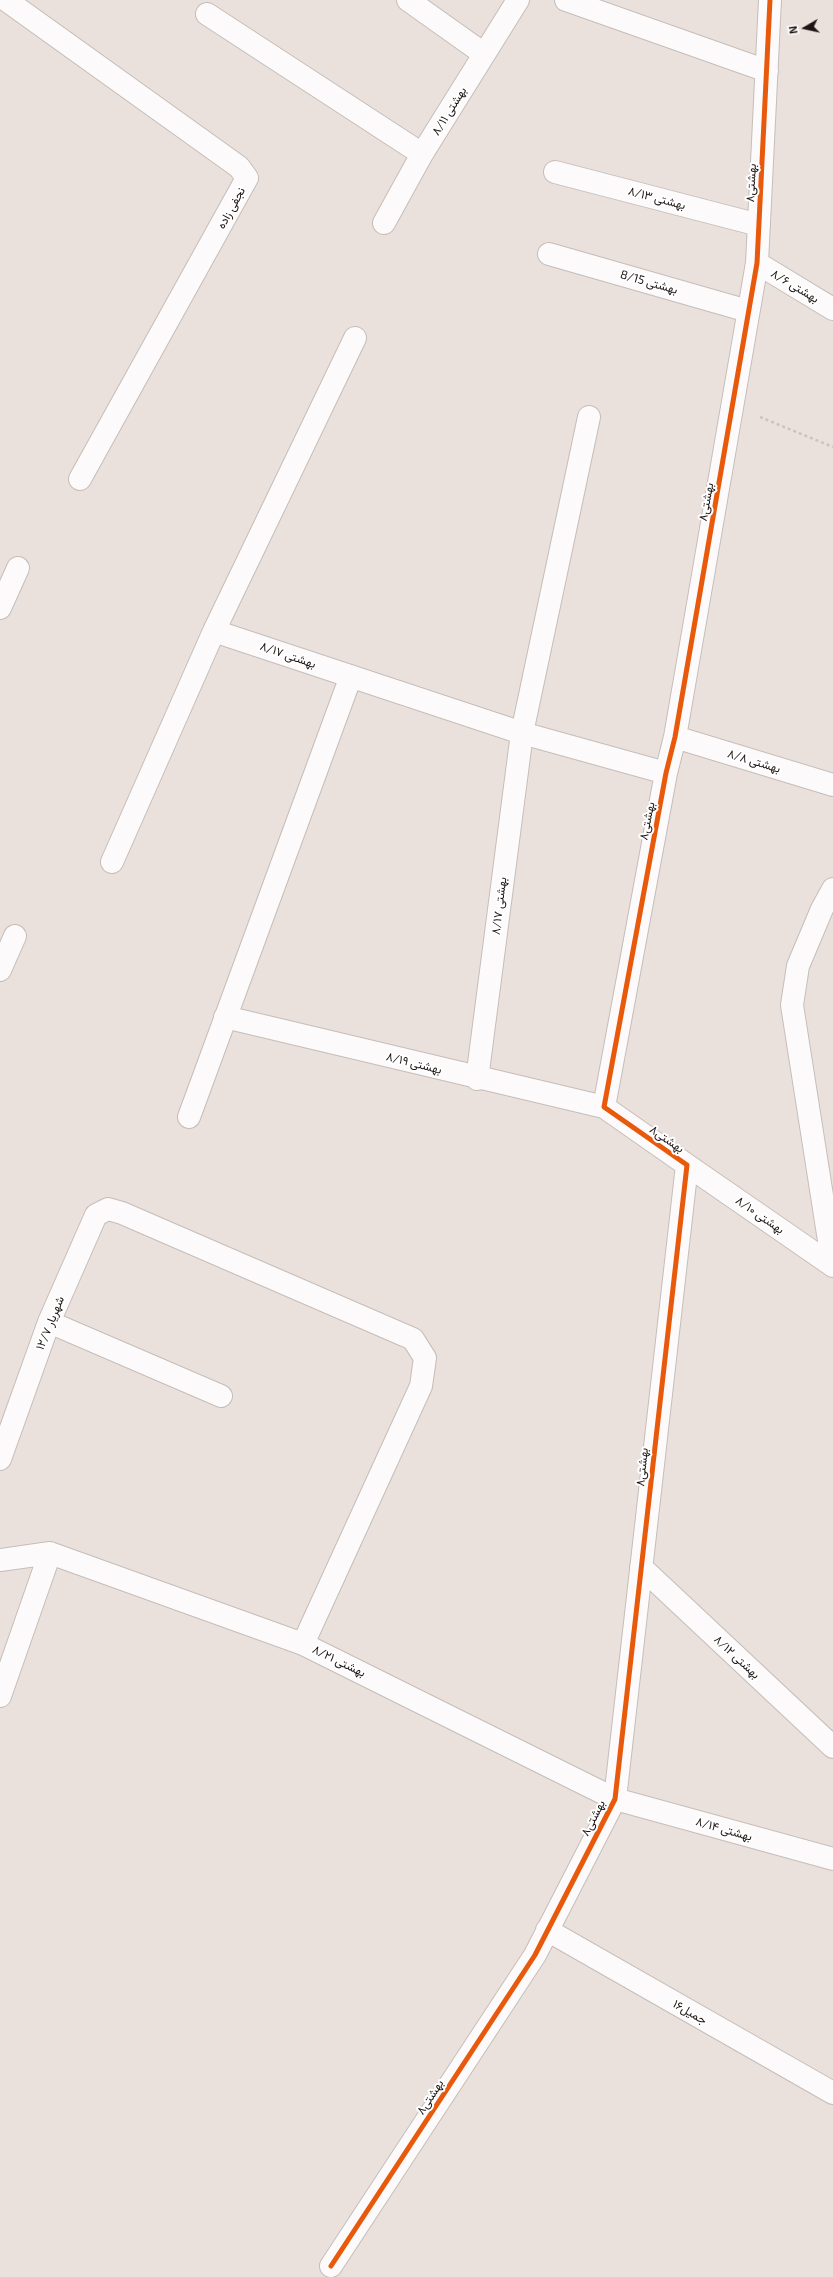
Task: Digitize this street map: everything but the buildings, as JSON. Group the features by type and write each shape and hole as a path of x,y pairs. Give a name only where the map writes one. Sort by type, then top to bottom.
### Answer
{"street":[{"name":"نجفی زاده","path":"6,0 239,167 247,178 80,479"},
{"path":"408,0 484,54"},
{"name":"بهشتی ۸/۱۱","path":"384,223 422,154 518,0"},
{"path":"566,0 767,71"},
{"name":"بهشتی۸","path":"332,2266 535,1955 615,1799 687,1165 604,1107 666,773 675,737 734,406 748,311 757,263 770,0"},
{"path":"207,14 422,154"},
{"name":"بهشتی ۸/۱۳","path":"555,172 759,225"},
{"name":"بهشتی 8/15","path":"549,254 748,311"},
{"name":"بهشتی ۸/۶","path":"757,263 833,309"},
{"path":"112,862 214,630 355,338"},
{"path":"522,733 589,417"},
{"path":"0,608 18,568"},
{"name":"بهشتی ۸/۱۷","path":"214,630 522,733 666,773"},
{"path":"189,1117 351,676"},
{"name":"بهشتی ۸/۱۷","path":"477,1078 522,733"},
{"name":"بهشتی ۸/۸","path":"675,737 833,785"},
{"path":"833,889 822,909 798,966 792,1005 833,1266"},
{"path":"0,970 15,936"},
{"name":"بهشتی ۸/۱۹","path":"225,1018 604,1107"},
{"name":"بهشتی ۸/۱۰","path":"687,1165 833,1266"},
{"name":"شهریار ۱۲/۷","path":"0,1459 49,1322 96,1215 108,1209 122,1213 413,1339 424,1358 420,1386 303,1644"},
{"path":"49,1322 221,1396"},
{"path":"0,1560 50,1553 0,1696"},
{"name":"بهشتی ۸/۲۱","path":"50,1553 303,1644 615,1799"},
{"name":"بهشتی ۸/۱۲","path":"641,1567 833,1747"},
{"name":"بهشتی ۸/۱۴","path":"615,1799 833,1859"},
{"name":"جمیل١۶","path":"547,1930 833,2093"}],"path":[{"path":"734,406 833,447"}],"cycle path":[{"path":"331,2266 535,1955 615,1799 687,1165 604,1107 666,773 675,737 757,263 770,0"}]}
